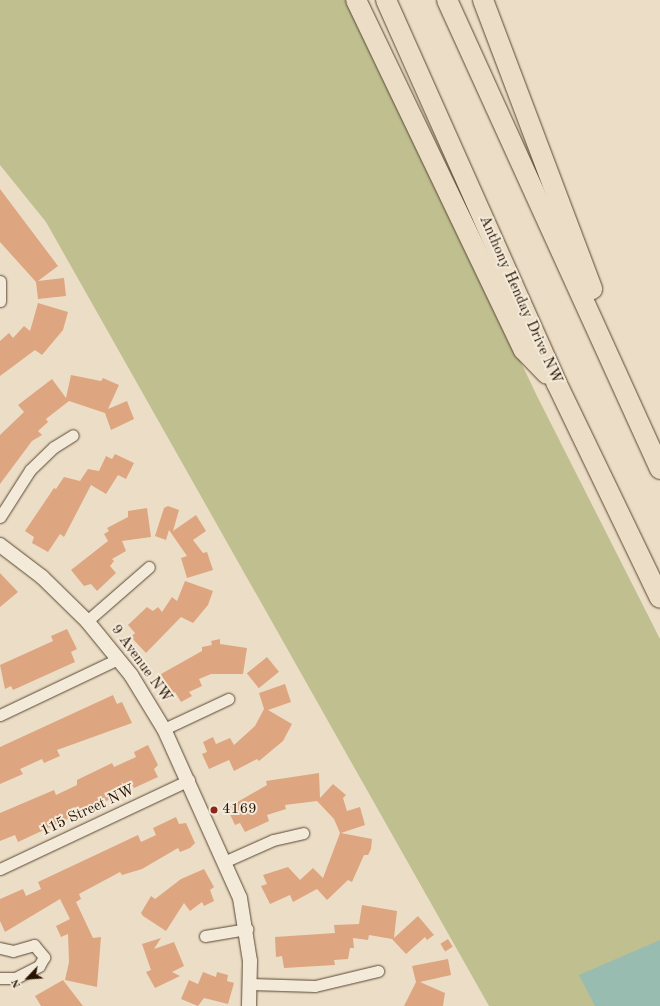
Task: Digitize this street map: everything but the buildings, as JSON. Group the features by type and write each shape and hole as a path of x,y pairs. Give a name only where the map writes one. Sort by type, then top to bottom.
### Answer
{"highway":[{"path":"356,0 524,350 557,384"},
{"name":"Anthony Henday Drive NW","path":"386,0 557,384 660,598"},
{"path":"447,0 659,466"},
{"path":"483,0 659,466"}],"street":[{"path":"0,281 1,297"},
{"path":"0,517 30,470 54,447 73,435"},
{"name":"9 Avenue NW","path":"0,545 42,577 87,621 118,659 164,729 226,861 247,929 251,984 249,1006"},
{"name":"9 Avenue NW","path":"87,621 149,567"},
{"path":"0,715 118,659"},
{"name":"9 Avenue NW","path":"164,729 228,699"},
{"name":"115 Street NW","path":"0,869 189,780"},
{"path":"226,861 273,840 303,833"},
{"path":"205,936 247,929"},
{"path":"0,948 13,951 34,945 44,957 38,966 15,978 0,978"},
{"path":"251,984 315,986 378,971"}],"green space":[{"path":"0,0 348,0 537,396 660,639 660,1006 489,1006 46,222 0,165"}],"water":[{"path":"660,940 660,1006 595,1006 579,975"}],"place":[{"name":"4169","path":"214,810"}]}
